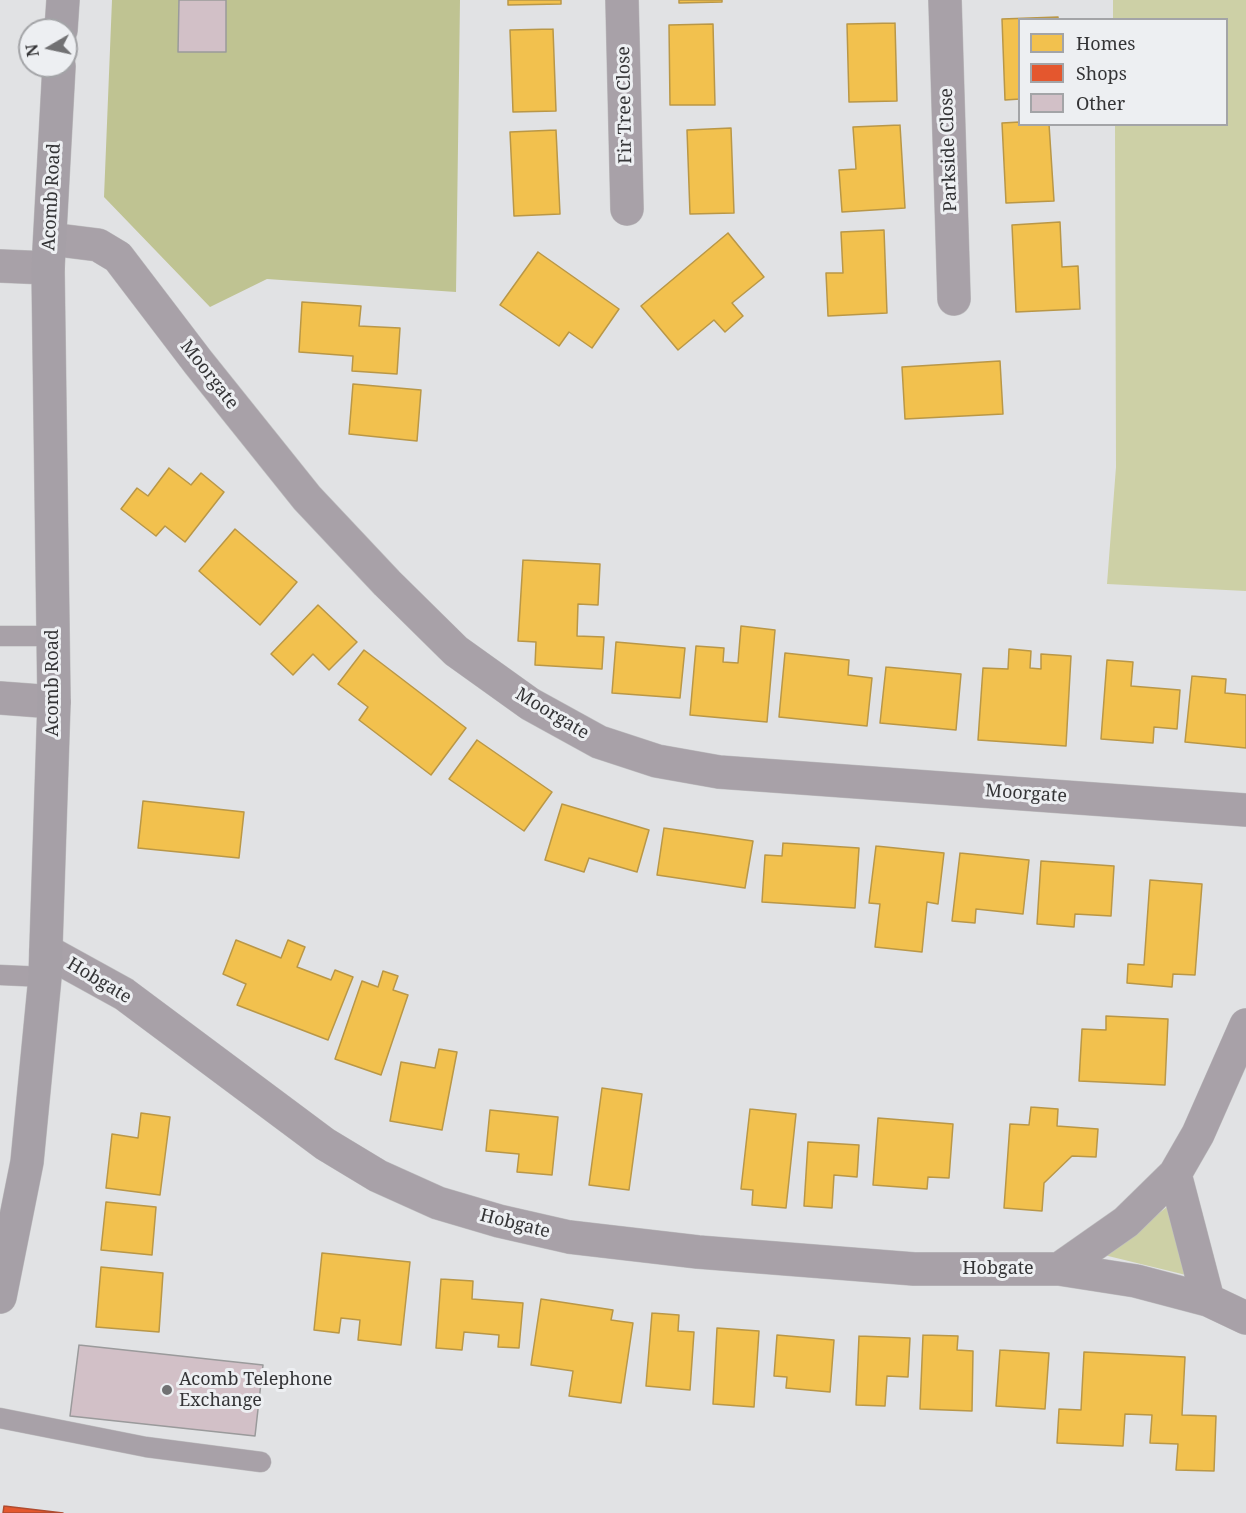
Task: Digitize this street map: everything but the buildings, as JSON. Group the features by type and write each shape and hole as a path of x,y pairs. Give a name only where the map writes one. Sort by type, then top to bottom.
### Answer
{"main road":[{"path":"62,18 63,0"},
{"name":"Acomb Road","path":"0,1297 27,1162 45,964 54,702 49,253 58,78"}],"street":[{"name":"Fir Tree Close","path":"622,0 627,209"},
{"name":"Parkside Close","path":"945,0 954,299"},
{"name":"Moorgate","path":"0,266 49,253 98,245 118,257 198,362 307,498 387,584 456,651 530,704 599,742 657,761 719,771 1246,810"},
{"path":"0,698 54,702"},
{"name":"Hobgate","path":"45,964 124,994 325,1144 378,1176 438,1203 499,1221 569,1237 698,1252 914,1269 1059,1269 1136,1281 1208,1300 1246,1318"},
{"name":"Hobgate","path":"1059,1269 1126,1222 1175,1174 1198,1134 1246,1025"},
{"path":"1175,1174 1208,1300"}],"lane":[{"path":"0,636 54,636"},
{"path":"0,975 45,964"},
{"path":"0,1418 146,1447 261,1462"}],"green space":[{"path":"112,0 179,0 178,51 225,52 226,0 460,0 456,292 267,279 210,307 104,197"},
{"path":"1113,0 1246,0 1246,591 1107,584 1116,467 1115,126 1228,126 1228,18 1113,18"},
{"path":"1167,1207 1186,1275 1104,1255"}],"place":[{"name":"Acomb Telephone Exchange","path":"167,1390"}]}
